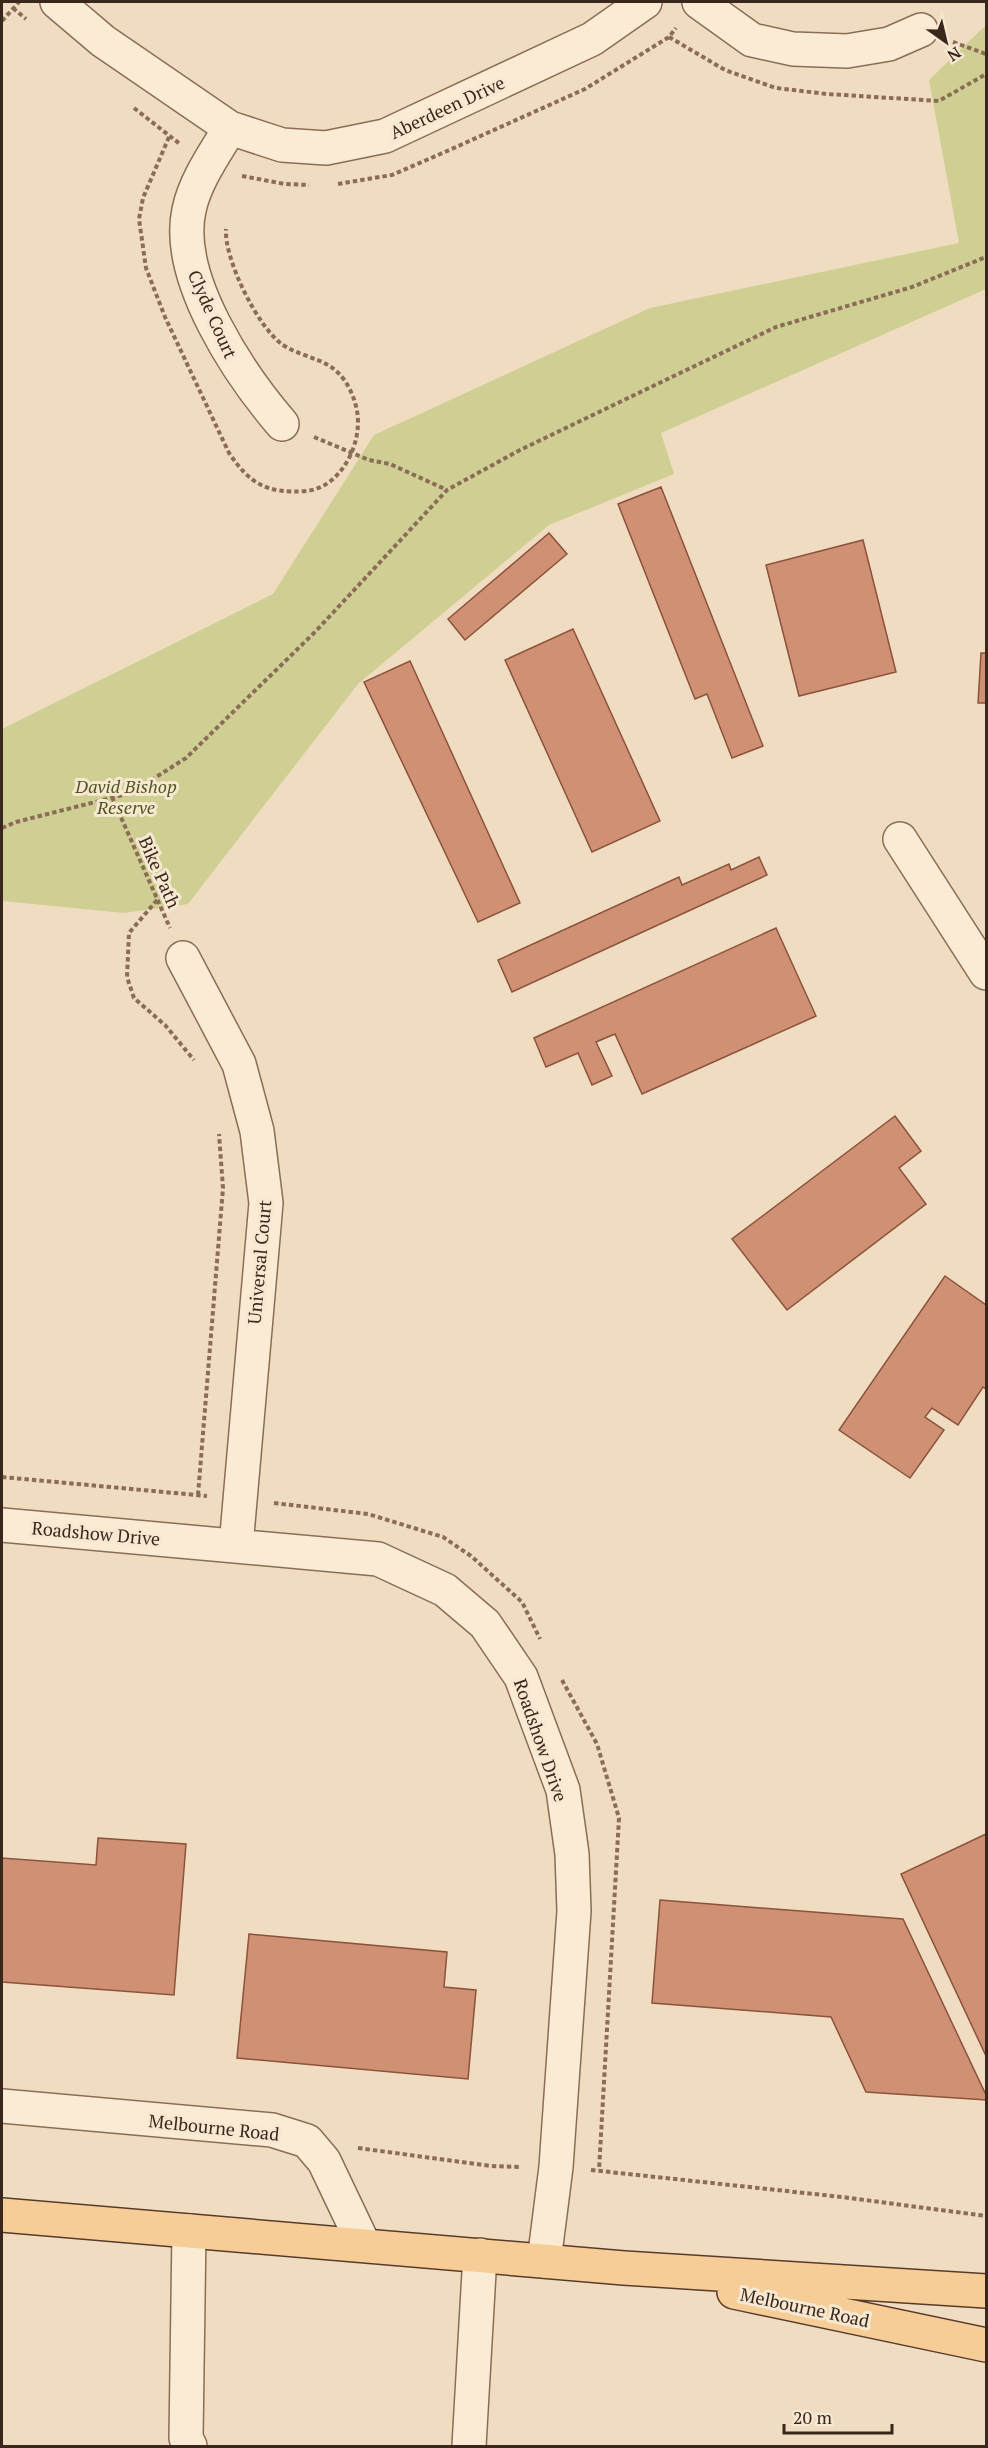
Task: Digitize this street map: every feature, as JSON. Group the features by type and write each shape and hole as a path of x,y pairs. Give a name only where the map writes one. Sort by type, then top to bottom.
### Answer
{"main road":[{"name":"Melbourne Road","path":"2,2215 624,2268 987,2291"},
{"name":"Melbourne Road","path":"624,2268 987,2345"}],"street":[{"name":"Aberdeen Drive","path":"57,2 103,41 230,128 282,145 326,148 385,136 592,39 645,2"},
{"path":"699,2 752,40 793,49 847,51 889,44 921,30"},
{"name":"Clyde Court","path":"230,128 202,177 189,210 186,241 193,276 235,364 282,424"},
{"path":"900,838 987,974"},
{"name":"Universal Court","path":"183,958 239,1064 257,1131 266,1203 236,1546"},
{"name":"Roadshow Drive","path":"2,1525 378,1559 445,1590 485,1624 521,1677 563,1790 572,1854 574,1911 556,2167 544,2260"},
{"name":"Melbourne Road","path":"2,2106 272,2130 307,2141"},
{"path":"307,2141 324,2161 364,2245"},
{"path":"185,2444 189,2231"},
{"path":"469,2446 480,2255"}],"path":[{"path":"2,21 19,2"},
{"path":"2,828 16,822 131,793 186,758 316,631 447,490 531,445 776,327 912,287 987,257"},
{"path":"282,424 369,459 390,464 447,490"},
{"name":"Bike Path","path":"112,797 183,958"},
{"path":"157,900 129,933 127,977 134,998 183,1044 199,1068"},
{"path":"198,1496 223,1188 218,1125"},
{"path":"2,1477 239,1499 368,1514 443,1537 471,1556 522,1602 543,1645"},
{"path":"560,1675 597,1744 619,1818 615,1927 599,2170"},
{"path":"307,2141 491,2166 599,2170 987,2216"}],"green space":[{"name":"David Bishop Reserve","path":"986,27 986,289 661,433 674,474 549,525 358,684 188,904 124,913 2,901 2,729 273,594 374,435 650,308 959,243 929,80"}],"building":[{"path":"661,487 763,746 732,758 707,694 695,699 618,504"},
{"path":"549,533 567,554 465,640 448,619"},
{"path":"863,540 896,672 799,696 766,565"},
{"path":"573,629 660,821 592,852 505,660"},
{"path":"981,653 986,653 986,703 978,703"},
{"path":"410,661 520,903 478,922 364,682"},
{"path":"759,857 767,875 512,992 498,960 679,877 682,885 729,864 731,870"},
{"path":"776,928 816,1016 642,1094 615,1034 596,1042 612,1076 592,1085 578,1053 546,1067 534,1038"},
{"path":"895,1116 921,1151 899,1168 926,1204 787,1310 732,1239"},
{"path":"945,1276 986,1305 986,1389 983,1387 958,1425 932,1408 925,1417 944,1430 910,1478 839,1430"},
{"path":"986,1834 986,2056 901,1874"},
{"path":"98,1838 186,1844 174,1995 2,1982 2,1858 96,1865"},
{"path":"660,1900 903,1919 986,2095 986,2100 866,2092 831,2017 652,2003"},
{"path":"249,1934 447,1952 444,1987 476,1990 468,2079 237,2058"}]}
